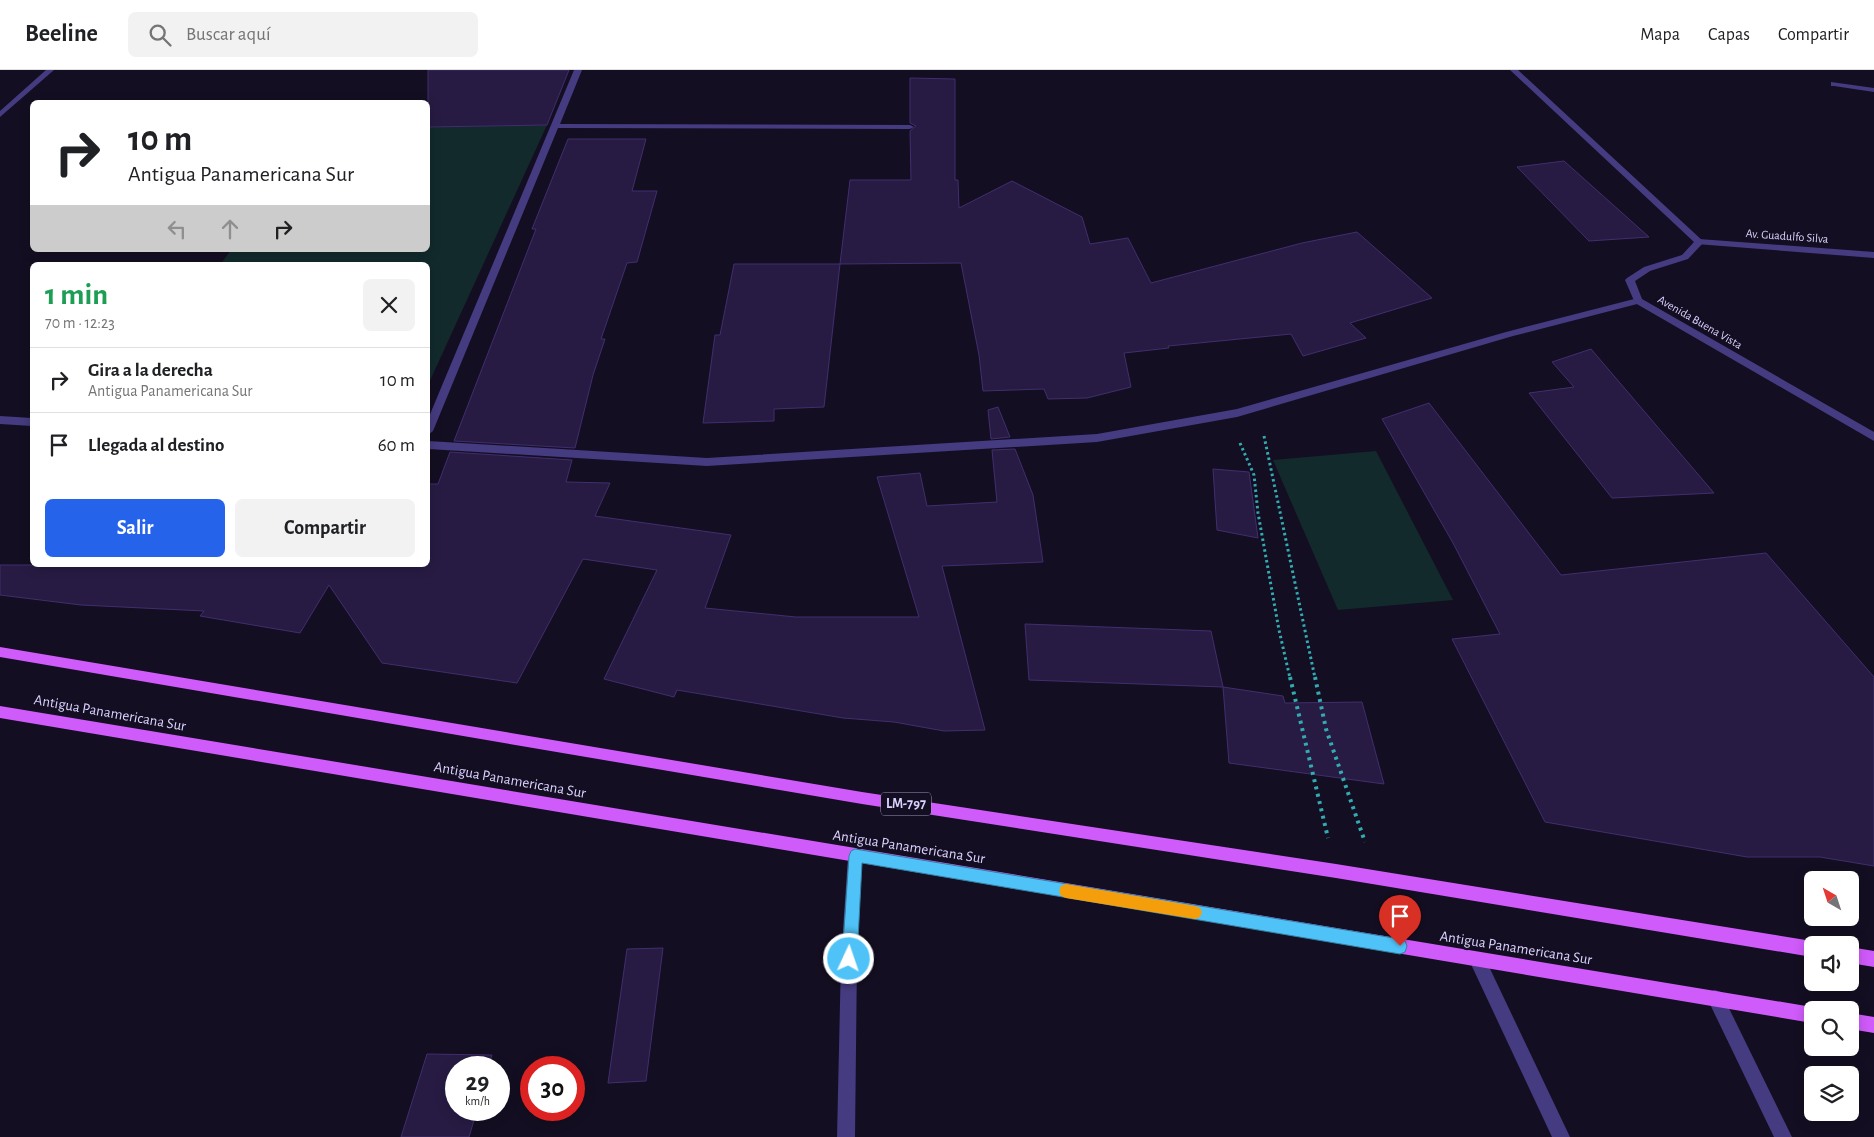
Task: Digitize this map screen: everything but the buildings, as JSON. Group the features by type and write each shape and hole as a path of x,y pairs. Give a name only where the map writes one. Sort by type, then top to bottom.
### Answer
{"main road":[{"name":"LM-797","path":"0,652 862,798 1336,871 1804,948"},
{"name":"Antigua Panamericana Sur","path":"0,712 1478,960 1804,1013"},
{"path":"1859,956 1874,959"},
{"path":"1859,1022 1874,1025"}],"street":[{"path":"0,116 50,70"},
{"path":"430,426 578,70"},
{"path":"1514,70 1699,242"},
{"path":"1834,84 1874,90"},
{"path":"555,126 910,127"},
{"name":"Av. Guadulfo Silva","path":"1699,242 1874,255"},
{"name":"Avenida Buena Vista","path":"1699,242 1685,257 1647,269 1630,280 1638,301 1874,437"},
{"path":"430,445 707,462 1097,438 1257,407 1510,334 1638,301"},
{"path":"0,420 30,422"},
{"path":"846,1137 849,959 855,856"},
{"path":"1478,960 1561,1137"},
{"path":"1715,998 1782,1137"}],"path":[{"path":"1257,407 1326,729 1377,878"},
{"path":"1228,414 1254,475 1258,513 1279,630 1336,871"}],"green space":[{"path":"547,125 430,381 430,262 222,262 230,252 430,252 430,127"},
{"path":"1376,451 1453,600 1338,610 1273,460"}],"slow traffic":[{"path":"1066,891 1195,912"}],"route":[{"path":"849,959 855,856 1400,946"}]}
